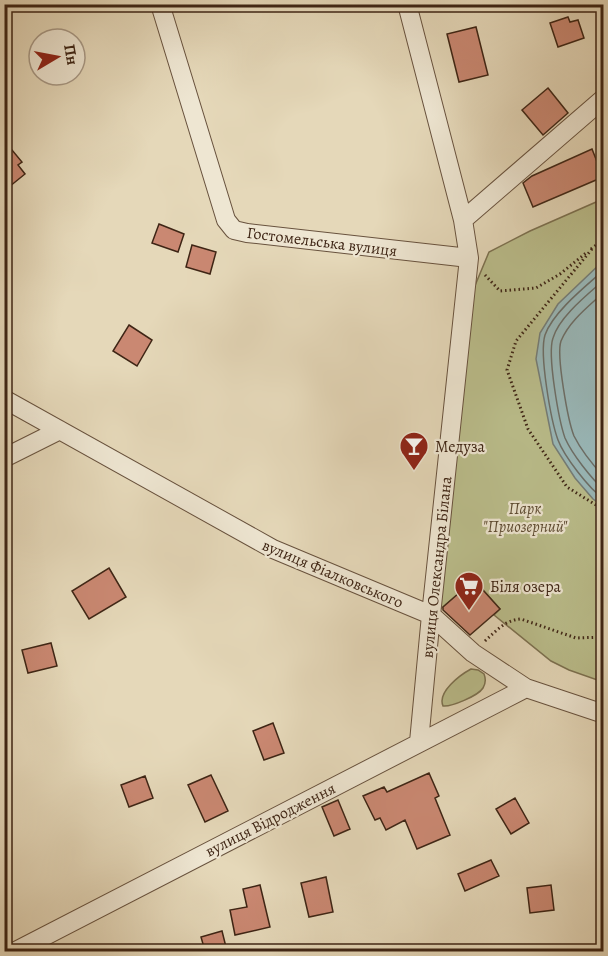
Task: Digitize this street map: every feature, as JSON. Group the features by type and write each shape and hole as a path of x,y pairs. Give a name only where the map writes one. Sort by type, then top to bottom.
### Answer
{"street":[{"name":"Гостомельська вулиця","path":"160,4 226,220 234,230 469,258"},
{"name":"вулиця Олександра Білана","path":"407,4 463,220 469,258 419,742"},
{"path":"463,220 603,98"},
{"name":"вулиця Фіалковського","path":"4,399 273,549 431,615 473,653 526,688 603,714"},
{"path":"4,458 60,430"},
{"name":"вулиця Відродження","path":"14,951 526,688"}],"path":[{"path":"469,258 500,291 536,288 560,274 603,239"},
{"path":"591,249 516,341 507,370 528,429 567,487 603,510"},
{"path":"473,653 503,624 513,620 528,621 576,638 603,637"}],"green space":[{"name":"Парк \"Приозерний\"","path":"603,199 603,682 551,661 494,615 500,609 474,580 437,612 474,288 489,252"},
{"path":"471,669 484,674 483,688 464,700 443,706 443,695 446,690"}],"water":[{"path":"603,261 603,506 593,499 575,478 553,444 536,359 540,333 558,304"}],"building":[{"path":"568,17 570,22 578,20 584,38 558,47 550,23"},
{"path":"476,27 488,75 459,82 447,34"},
{"path":"548,88 568,113 543,135 522,110"},
{"path":"592,149 603,177 533,207 523,183 532,176"},
{"path":"4,150 8,153 12,150 22,162 18,165 25,174 4,191"},
{"path":"159,224 184,234 178,252 152,243"},
{"path":"192,245 216,252 210,274 186,267"},
{"path":"129,325 152,340 137,366 113,351"},
{"path":"109,568 126,597 89,619 72,591"},
{"name":"Біля озера","path":"474,580 500,609 470,635 443,610 443,607"},
{"path":"51,643 57,666 28,673 22,650"},
{"path":"273,723 284,753 264,760 253,731"},
{"path":"429,773 439,796 435,798 450,835 417,849 405,820 386,830 380,818 375,820 363,796 384,787 387,792"},
{"path":"211,775 228,811 205,822 188,785"},
{"path":"145,776 153,798 129,807 121,785"},
{"path":"515,798 529,823 511,834 496,809"},
{"path":"338,800 350,829 334,836 322,807"},
{"path":"491,860 499,876 465,891 458,874"},
{"path":"326,877 333,912 309,917 301,883"},
{"path":"260,885 270,927 235,935 230,910 247,907 243,889"},
{"path":"551,885 554,910 530,913 527,888"},
{"path":"222,931 227,951 205,951 201,937"}],"place":[{"name":"Медуза","path":"414,472"},
{"name":"Біля озера","path":"469,612"}]}
